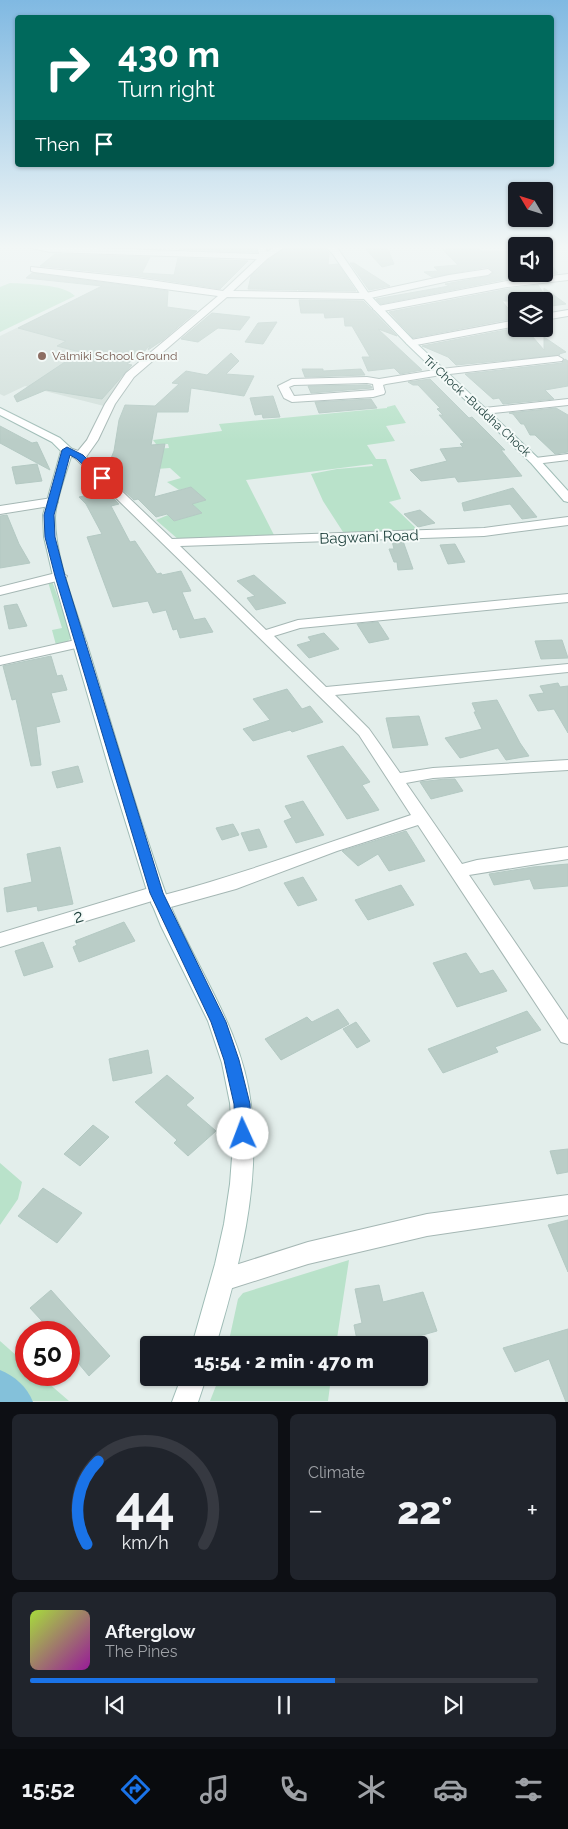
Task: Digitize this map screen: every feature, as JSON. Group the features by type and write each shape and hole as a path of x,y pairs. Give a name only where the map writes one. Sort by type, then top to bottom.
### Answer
{"street":[{"path":"206,310 130,375 110,404 92,440 74,453 52,502 49,515 50,537 60,576 158,898 218,1022 232,1060 242,1104 243,1185 224,1280 207,1336"},
{"name":"Tri Chock -Buddha Chock","path":"379,310 535,461 568,498"},
{"path":"553,316 568,313"},
{"path":"411,343 508,325"},
{"path":"380,382 378,386 380,392 376,394 292,400 283,386 292,382 367,380 380,382 441,372 558,359"},
{"path":"484,411 568,402"},
{"path":"0,410 47,435 74,453 364,732 568,1036"},
{"path":"535,461 568,457"},
{"path":"0,510 52,502"},
{"name":"Bagwani Road","path":"169,543 467,533 568,521"},
{"path":"0,591 60,576"},
{"path":"264,636 298,624 568,598"},
{"path":"0,661 80,643"},
{"path":"322,692 568,668"},
{"path":"396,779 446,772 568,765"},
{"name":"2","path":"0,940 158,898 230,884 331,847 422,818"},
{"path":"458,872 477,866 568,853"},
{"path":"224,1280 308,1253 427,1225 568,1205"},
{"path":"186,1402 191,1386"}],"shaded area":[{"name":"Valmiki School Ground","path":"53,310 144,310 70,370 122,380 104,406 25,386 4,396 0,394 0,336"}],"green space":[{"path":"0,310 45,310 0,332"},
{"path":"395,405 406,423 386,426 395,441 367,445 376,459 386,459 401,499 389,502 421,533 345,534 343,532 323,501 311,474 337,469 373,466 372,464 246,480 274,535 334,533 337,536 179,540 156,520 168,515 174,521 201,513 192,504 205,500 191,487 179,490 167,482 181,478 170,468 142,470 156,449 169,448 168,444 156,444 153,440 222,431 219,424 387,408"},
{"path":"52,581 72,637 66,643 56,645 52,630 62,628 48,582 0,592"},
{"path":"0,1163 22,1182 18,1199 0,1225"},
{"path":"349,1260 337,1336 230,1336 238,1299 243,1293"},
{"path":"0,1341 15,1354 15,1386 52,1386 69,1401 0,1401"},
{"path":"216,1386 330,1386 328,1401 210,1401"}],"building":[{"path":"53,310 197,311 163,340 148,350 150,345 143,353 127,364 132,365 102,399 46,390 17,402 14,396 80,352 57,346 66,341 18,328"},
{"path":"301,310 372,310 397,336 378,329 422,370 400,374 394,368 368,371 362,357 370,357 352,326 345,326 344,317 325,318 324,313 301,313"},
{"path":"508,310 508,320 413,338 389,312"},
{"path":"212,313 250,317 240,330 218,328 198,342 181,339"},
{"path":"277,322 263,344 245,342 258,323"},
{"path":"508,330 508,337 533,337 544,350 544,337 566,352 560,355 456,365 448,357 422,346"},
{"path":"231,353 239,361 226,374 254,376 244,396 191,388 188,412 157,412 151,445 165,444 154,497 191,487 206,500 192,504 202,513 174,521 167,514 156,517 138,499 134,500 109,477 105,464 109,463 114,451 119,420 125,405 155,406 179,384 172,383 186,371 207,375"},
{"path":"565,359 568,361 568,386 545,390 554,399 503,404 499,398 493,399 465,374 562,363"},
{"path":"302,369 323,369 323,371 361,369 365,375 305,377"},
{"path":"430,379 469,418 472,417 505,450 501,450 522,476 458,482 455,477 421,481 410,470 447,461 440,449 463,447 460,444 464,443 439,415 443,415 437,409 440,408 418,385 408,382"},
{"path":"367,385 372,388 311,393 308,386"},
{"path":"273,396 280,417 263,418 262,414 255,415 250,398"},
{"path":"371,399 377,408 319,413 315,402"},
{"path":"556,408 568,415 568,452 555,454 535,435 530,435 524,424 521,424 513,414 509,413"},
{"path":"0,426 32,443 37,442 50,470 0,443"},
{"path":"37,464 42,481 16,484 12,467"},
{"path":"98,483 119,504 111,506 130,542 135,541 157,574 161,573 162,575 181,571 191,591 182,592 194,620 205,618 213,632 180,638 177,629 173,630 166,610 153,613 148,601 113,607 87,537 102,534 86,504 79,497 100,493"},
{"path":"513,488 537,517 522,519 510,504 464,511 462,503"},
{"path":"420,510 435,523 418,527 404,514"},
{"path":"7,515 19,544 30,563 0,568 0,516"},
{"path":"392,541 403,541 413,569 398,570 397,562 394,562 389,549 394,549"},
{"path":"455,544 465,562 448,564 440,545"},
{"path":"254,575 286,603 256,610 247,598 255,596 237,581"},
{"path":"17,604 27,626 9,629 4,606"},
{"path":"378,622 389,639 369,643 357,624"},
{"path":"324,633 339,649 309,658 297,645 311,641 308,637"},
{"path":"562,640 568,658 541,659 535,641"},
{"path":"51,656 57,676 62,675 67,690 51,693 60,722 36,727 41,765 31,766 16,699 12,700 3,666"},
{"path":"558,683 560,687 568,686 568,733 554,709 538,711 529,695 544,693 540,686"},
{"path":"287,689 302,709 310,706 323,722 292,732 290,730 253,741 243,729 270,720 253,699"},
{"path":"497,700 529,756 506,760 498,748 460,758 445,738 482,729 472,703"},
{"path":"419,716 428,745 393,748 386,718"},
{"path":"343,746 370,782 362,785 379,810 347,819 307,756"},
{"path":"78,766 83,782 57,788 52,772"},
{"path":"455,779 463,791 431,799 420,782"},
{"path":"303,801 324,835 296,843 284,821 292,818 285,806"},
{"path":"233,824 239,835 222,840 216,828"},
{"path":"259,829 267,847 249,851 241,833"},
{"path":"406,831 425,861 389,871 378,854 358,866 342,851"},
{"path":"60,847 73,904 38,911 37,906 7,912 4,888 32,882 27,854"},
{"path":"568,864 568,886 534,889 530,879 494,885 489,874 533,867"},
{"path":"303,877 317,900 298,906 284,883"},
{"path":"401,885 414,905 368,920 355,900"},
{"path":"124,922 135,941 79,962 73,947 77,945 75,941"},
{"path":"43,942 53,967 24,976 15,951"},
{"path":"466,953 480,974 493,970 507,991 457,1007 433,963"},
{"path":"338,1009 349,1024 281,1060 265,1039 307,1017 312,1022"},
{"path":"527,1011 541,1030 495,1047 498,1052 443,1073 428,1049"},
{"path":"356,1022 370,1041 357,1048 343,1029"},
{"path":"148,1050 152,1073 113,1081 109,1059"},
{"path":"167,1075 194,1098 186,1105 216,1131 188,1156 174,1143 177,1140 135,1102"},
{"path":"93,1125 109,1137 80,1166 64,1154"},
{"path":"568,1149 568,1172 557,1174 550,1151"},
{"path":"43,1188 82,1213 57,1243 18,1216"},
{"path":"568,1220 568,1272 548,1225"},
{"path":"379,1285 383,1302 423,1292 437,1331 419,1336 356,1336 354,1325 362,1323 355,1289"},
{"path":"51,1290 79,1321 42,1321 30,1308"},
{"path":"80,1322 110,1356 89,1376 80,1365"},
{"path":"568,1329 568,1402 566,1402 549,1359 515,1372 503,1348"}],"waterway":[{"path":"0,1385 18,1402"}],"place":[{"name":"Valmiki School Ground","path":"42,356"}],"route":[{"path":"102,478 80,457 67,450 49,515 50,537 60,576 156,893 218,1022 232,1060 242,1104 243,1134"}]}
